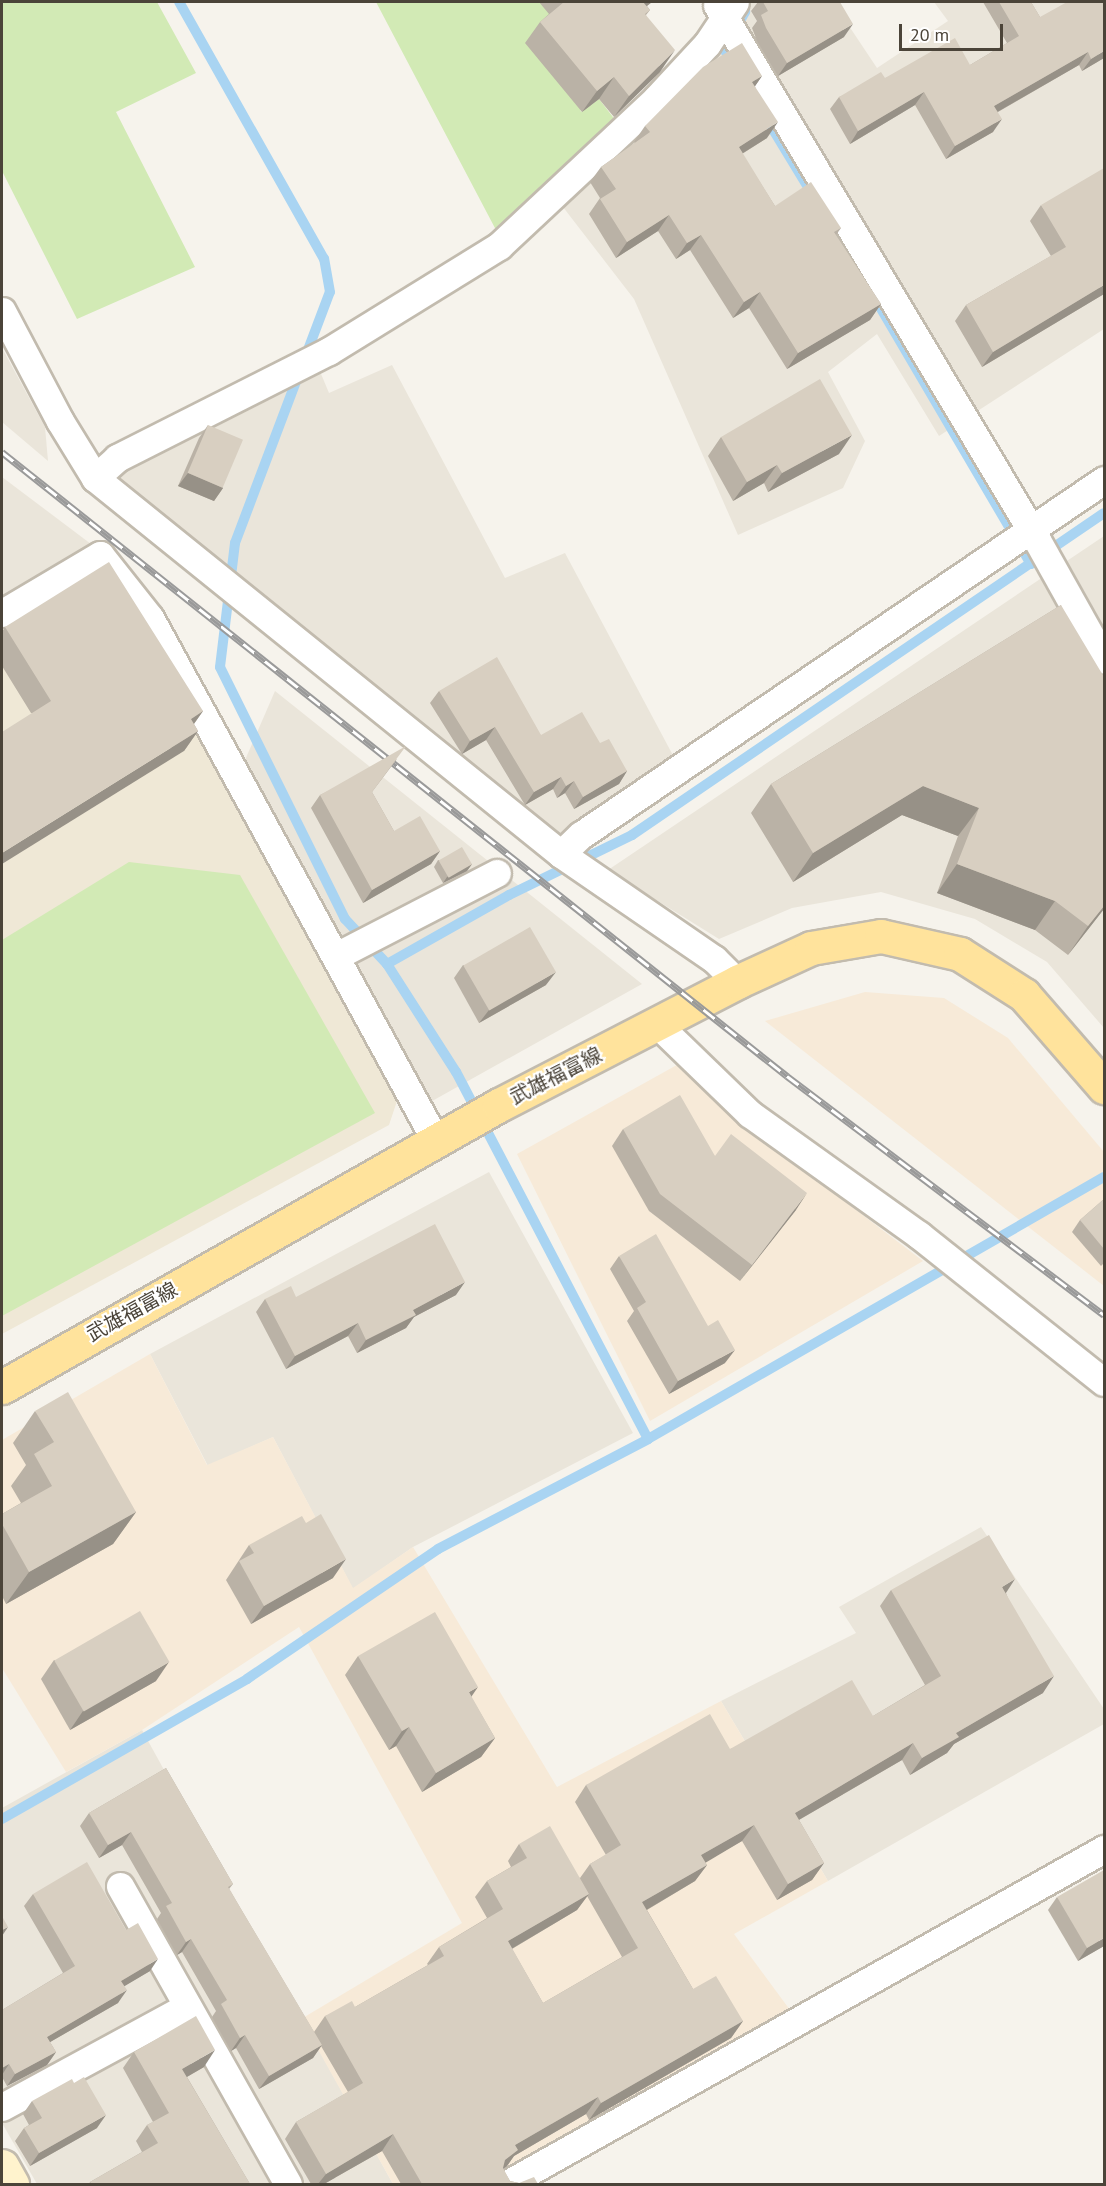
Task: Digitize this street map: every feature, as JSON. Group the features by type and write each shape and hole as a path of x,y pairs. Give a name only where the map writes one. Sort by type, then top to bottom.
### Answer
{"main road":[{"name":"武雄福富線","path":"2,1387 449,1136 499,1105 736,982 811,948 881,936 960,954 1024,995 1104,1087"}],"street":[{"path":"95,478 117,459 329,351 498,246 656,99 707,44 729,16 1031,534 1052,565 1104,660"},
{"path":"2,311 60,421 95,478 561,854 714,959 736,982"},
{"path":"561,854 581,835 1002,548 1031,534 1104,480"},
{"path":"2,613 100,555 150,618 449,1136"},
{"path":"343,953 497,873"},
{"path":"657,1024 750,1114 919,1235 1104,1382"},
{"path":"507,2184 1104,1849"},
{"path":"120,1886 186,2007 288,2184"},
{"path":"2,2108 186,2007"},
{"path":"2,2166 12,2184"}],"shaded area":[{"path":"722,2 833,2 877,68 948,21 934,2 1104,2 1104,329 939,436 877,334 828,372 865,441 843,488 738,535 634,299 546,185 661,78"},
{"path":"309,345 329,393 392,365 505,578 565,553 684,776 556,864 81,487 110,451"},
{"path":"2,348 45,427 48,461 2,422"},
{"path":"2,477 91,544 94,570 2,624"},
{"path":"1104,536 1104,1028 1047,962 975,919 881,892 792,908 719,939 608,870"},
{"path":"94,570 136,623 397,1101 389,1125 2,1334 2,624"},
{"path":"275,691 642,984 425,1105 397,1101 229,797"},
{"path":"865,992 944,998 1008,1038 1104,1152 1104,1286 765,1021"},
{"path":"684,1061 738,1120 923,1261 650,1421 517,1154"},
{"path":"489,1172 633,1433 413,1547 353,1589 273,1437 208,1466 150,1354"},
{"path":"150,1354 207,1465 273,1437 353,1588 413,1547 557,1787 721,1701 828,1881 734,1934 804,2029 533,2181 534,2184 393,2184 301,2019 462,1923 299,1627 142,1730 66,1772 2,1668 2,1440"},
{"path":"981,1527 1104,1709 1104,1724 828,1881 721,1701 856,1633 839,1607"},
{"path":"142,1730 393,2184 37,2184 2,2123 2,1808"}],"green space":[{"path":"2,2 157,2 196,73 116,112 195,267 77,319 2,171"},
{"path":"376,2 540,2 554,19 581,112 599,99 616,121 496,230"},
{"path":"129,862 240,875 375,1113 2,1316 2,940"}],"building":[{"path":"564,2 643,2 650,10 645,14 675,50 629,96 614,77 597,91 540,22"},
{"path":"763,2 840,2 853,24 787,63 766,28 761,15 768,11"},
{"path":"999,2 1031,2 1040,17 1067,2 1104,2 1104,51 1091,59 1088,52 994,106 1002,119 955,146 924,92 858,131 839,97 881,72 885,78 955,38 970,65 1019,36"},
{"path":"742,43 762,76 752,82 778,122 739,147 775,206 811,182 841,228 834,232 881,304 798,353 760,292 744,302 701,235 687,243 669,215 627,242 600,199 616,189 601,167 650,132 645,126 703,67"},
{"path":"1104,168 1104,285 993,352 966,305 1066,247 1041,205"},
{"path":"820,379 852,435 782,473 777,465 747,482 721,437"},
{"path":"208,425 243,440 223,488 188,473"},
{"path":"109,562 203,711 191,719 198,731 2,853 2,732 51,701 5,627"},
{"path":"1061,605 1104,677 1104,906 1088,926 1055,901 957,864 979,808 923,786 813,853 771,784"},
{"path":"497,657 541,735 582,712 600,743 609,739 627,771 583,797 574,781 566,786 561,777 534,792 495,727 470,741 439,691"},
{"path":"406,746 372,792 394,831 420,816 440,851 372,890 320,795"},
{"path":"462,847 472,864 449,878 439,860"},
{"path":"530,927 556,972 489,1011 463,966"},
{"path":"680,1095 715,1156 731,1134 807,1193 752,1265 660,1194 623,1129"},
{"path":"1104,1199 1104,1249 1080,1220"},
{"path":"435,1224 465,1282 413,1310 416,1315 366,1340 358,1323 295,1356 265,1299 291,1286 296,1297"},
{"path":"656,1234 708,1326 718,1320 735,1350 678,1381 637,1308 646,1302 619,1256"},
{"path":"68,1392 136,1512 29,1572 2,1524 2,1514 52,1486 34,1454 54,1442 35,1411"},
{"path":"321,1514 346,1559 264,1606 239,1561 254,1553 249,1545 302,1516 306,1523"},
{"path":"989,1535 1015,1579 1002,1587 1054,1676 956,1733 959,1737 922,1758 913,1743 795,1813 824,1863 788,1884 754,1825 701,1855 707,1865 642,1902 693,1989 716,1976 743,2021 601,2103 598,2097 515,2145 518,2150 505,2160 503,2168 510,2181 519,2183 534,2177 538,2184 422,2184 393,2134 326,2174 296,2122 363,2083 325,2016 352,2001 355,2007 444,1956 439,1947 503,1909 487,1881 527,1858 519,1844 550,1826 589,1894 508,1941 543,2003 638,1948 590,1864 621,1845 586,1785 710,1714 730,1749 852,1680 873,1716 941,1676 891,1590"},
{"path":"140,1611 170,1662 84,1712 54,1660"},
{"path":"435,1612 478,1687 469,1692 495,1738 436,1773 409,1727 402,1731 358,1656"},
{"path":"166,1768 233,1884 228,1887 322,2045 269,2076 245,2035 240,2038 221,2004 227,2000 191,1939 186,1942 166,1906 172,1903 131,1832 108,1845 89,1813"},
{"path":"87,1862 126,1930 138,1923 158,1959 121,1981 127,1990 47,2037 56,2052 15,2074 9,2064 2,2068 2,2010 75,1966 33,1894"},
{"path":"1104,1870 1104,1938 1087,1948 1057,1897"},
{"path":"2,1916 8,1927 2,1930"},
{"path":"196,2016 215,2050 182,2069 250,2184 92,2184 90,2182 158,2143 147,2125 169,2113 134,2052"},
{"path":"84,2077 106,2115 39,2153 24,2128 42,2118 32,2101 72,2079 74,2083"}],"waterway":[{"path":"2,1819 247,1679 438,1549 648,1439 456,1072 387,964 345,919 220,667 235,543 330,292 324,259 179,2"},
{"path":"733,63 724,49 745,12 738,2"},
{"path":"766,118 814,197"},
{"path":"830,223 856,266"},
{"path":"873,295 1031,564"},
{"path":"387,964 509,895 632,835 1104,513"},
{"path":"648,1439 1104,1177"}],"railway":[{"path":"2,452 787,1076 1104,1315"}]}
